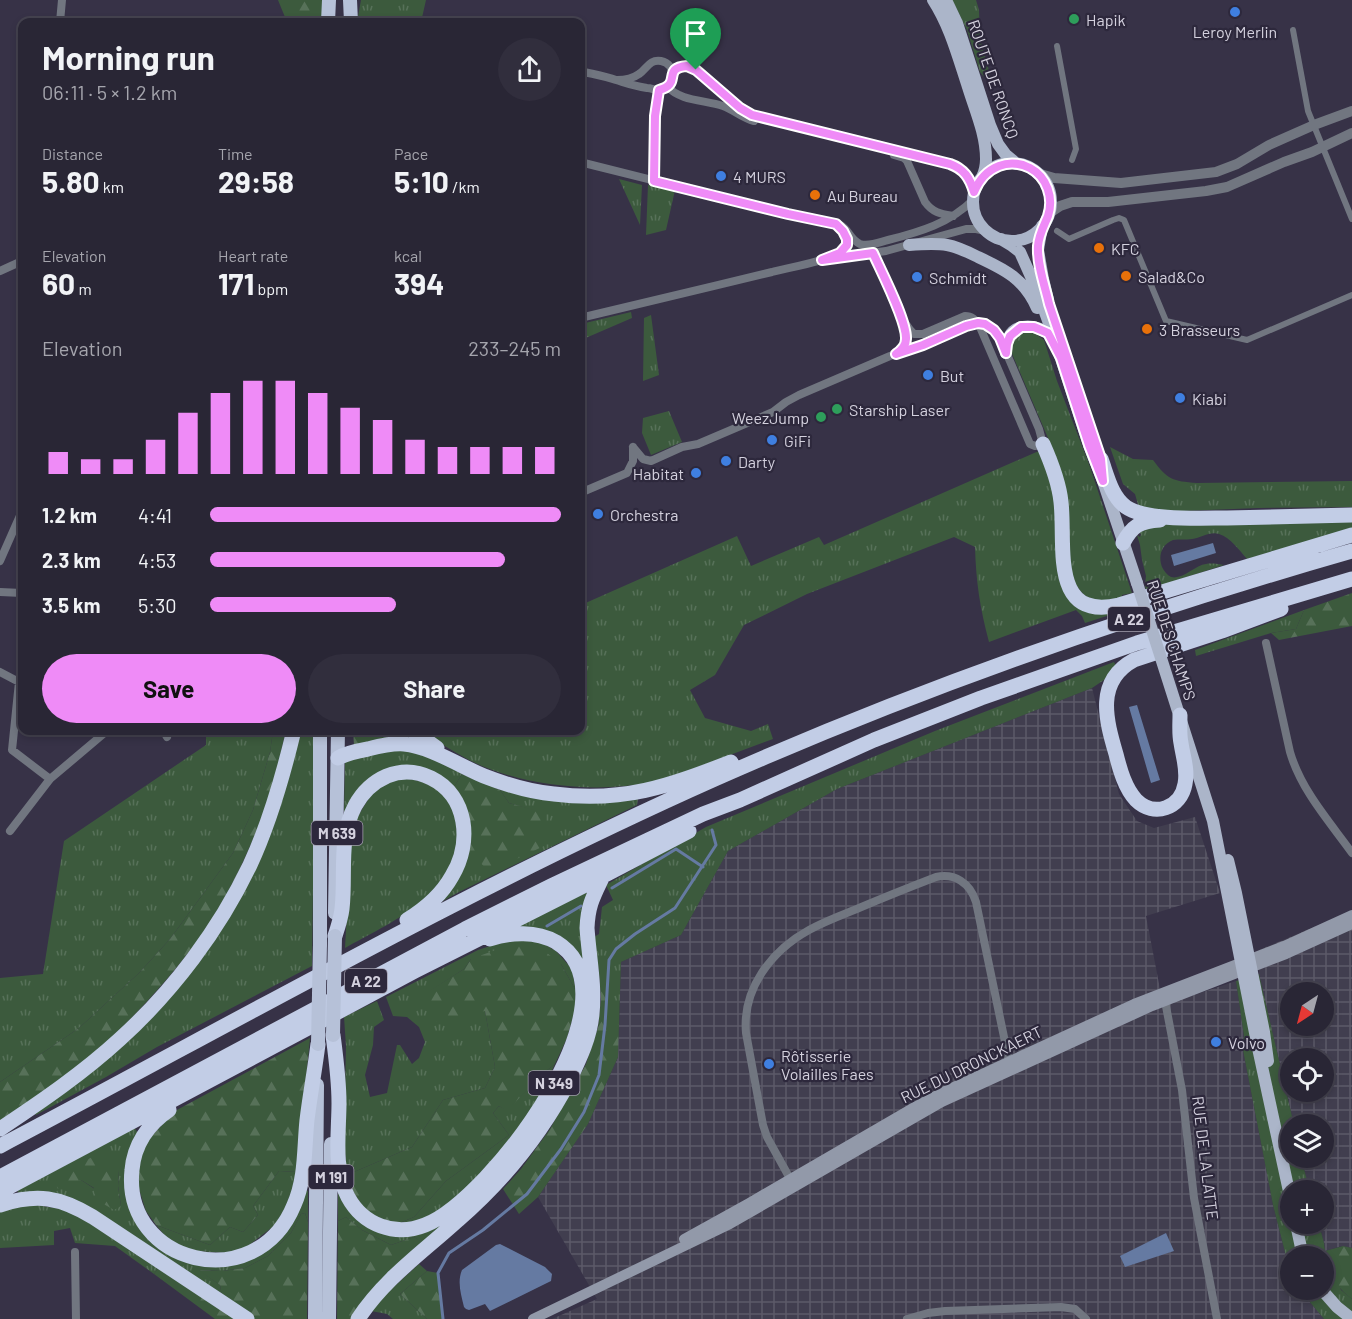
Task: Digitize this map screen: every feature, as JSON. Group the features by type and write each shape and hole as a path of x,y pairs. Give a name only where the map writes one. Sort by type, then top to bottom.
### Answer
{"highway":[{"path":"328,18 329,0"},
{"path":"350,0 351,18"},
{"path":"1043,444 1060,494 1067,584 1076,598 1088,606 1105,608 1119,605 1352,535"},
{"path":"1101,459 1112,488 1126,507 1142,514 1174,518"},
{"path":"1123,543 1135,527 1144,522 1174,518 1352,515"},
{"name":"A 22","path":"0,1146 500,882 715,779 960,678 1090,632 1244,582 1352,551"},
{"name":"A 22","path":"0,1176 365,981 507,908 703,814 741,800 874,740 1031,680 1178,631 1352,579"},
{"path":"1180,715 1180,741 1186,774 1184,790 1173,805 1156,809 1147,807 1135,799 1125,783 1109,730 1107,694 1119,671 1134,660 1352,586"},
{"path":"321,810 325,777 338,758 351,752 384,745 403,744 426,750 483,775 542,793 590,797 633,794 684,780 801,734 848,723"},
{"path":"0,1129 69,1082 121,1039 192,960 228,905 252,858 273,805 293,735"},
{"name":"M 639","path":"320,735 320,944"},
{"name":"M 639","path":"335,936 338,735"},
{"path":"419,735 464,766"},
{"path":"335,936 342,913 344,849 348,823 362,795 380,780 401,772 420,773 444,786 459,806 464,825 462,854 454,874 439,894 421,911 378,937 359,955"},
{"path":"0,1192 415,971 698,826 741,800"},
{"path":"358,1319 384,1286 488,1192 522,1154 557,1103 581,1056 591,1022 593,1002 587,928 593,895 603,876"},
{"name":"N 349","path":"333,1035 339,1087 339,1166 347,1195 363,1216 372,1223 384,1227 402,1230 436,1220 479,1185 510,1150 536,1115 574,1039 581,1013 582,986 576,965 568,953 551,940 533,934 493,938 415,971"},
{"name":"M 191","path":"329,1319 335,936"},
{"name":"M 191","path":"315,1319 320,944"},
{"path":"279,1043 170,1109 153,1122 140,1141 132,1162 131,1185 135,1203 149,1228 157,1237 178,1252 200,1260 236,1258 263,1245 284,1224 294,1205 304,1168 307,1120 318,1044"},
{"path":"0,1205 39,1197 70,1204 247,1319"}],"main road":[{"name":"ROUTE DE RONCQ","path":"933,0 948,28 981,125 986,157 982,177"},
{"name":"ROUTE DE RONCQ","path":"946,0 957,23 998,144 1003,152 1017,164"},
{"path":"1017,164 1028,167 1045,182 1050,203 1042,226 1034,234 1012,241 1001,239 986,231 979,224 975,214 974,196 982,177 990,171 998,166 1017,164"},
{"name":"RUE DES CHAMPS","path":"1042,226 1038,250 1042,279 1101,459 1103,481"},
{"name":"RUE DES CHAMPS","path":"1001,239 1016,248 1022,256 1042,302 1224,846 1234,881 1246,965 1264,1032 1279,1142 1287,1180"},
{"path":"909,245 951,245 1010,273 1021,282 1031,296 1061,358"},
{"path":"1006,353 1010,336 1021,327 1034,327 1048,333"},
{"name":"RUE DU DRONCKAERT","path":"1010,1066 1165,1001 1352,915"},
{"name":"RUE DU DRONCKAERT","path":"533,1319 730,1224 792,1183 1010,1066 1134,1004 1246,965 1286,954 1352,924"},
{"path":"1331,1300 1352,1319"}],"street":[{"path":"60,18 62,0"},
{"path":"1293,30 1308,111 1352,219"},
{"path":"1057,46 1076,149 1072,160"},
{"path":"617,80 634,76 650,63 659,60 668,64 673,72 672,81 664,88 655,116 654,181"},
{"path":"585,163 843,226 858,243 870,244 916,233 954,216 974,196 968,176 954,165 752,115 740,108 693,68 679,67 673,72"},
{"path":"644,69 646,85 650,88"},
{"path":"585,72 642,88 664,88 678,95 721,106 748,119 904,158 929,208 939,214 954,216"},
{"path":"1037,173 1054,178 1121,183 1210,173 1237,164 1314,125 1352,111"},
{"path":"1048,214 1072,202 1108,202 1219,189 1352,134"},
{"path":"1057,231 1069,239 1113,220 1119,218 1124,220 1166,321 1246,340 1352,295"},
{"path":"822,260 840,253 847,245 843,231 836,224"},
{"path":"585,317 822,260 909,245 966,229 976,228 986,231"},
{"path":"585,491 627,473 633,461 633,447 644,459 651,461 773,412 793,398 896,354 978,323 985,324 994,330 1000,338 1039,429 1043,444 1035,446 1030,444 978,323 972,317 965,316 923,334 916,334 909,329 900,313 873,253"},
{"path":"0,271 18,263"},
{"path":"896,354 903,348 906,338 900,313"},
{"path":"0,561 18,520"},
{"path":"0,592 18,593"},
{"path":"1266,643 1294,766 1308,791 1352,853"},
{"path":"0,672 18,681"},
{"path":"18,692 12,750 50,779"},
{"path":"10,831 50,779 102,735"},
{"path":"792,1183 763,1125 746,1033 746,1018 751,993 762,971 786,945 809,930 936,877 954,877 964,883 972,890 976,902 1010,1066"},
{"name":"RUE DE LA LATTE","path":"1165,1001 1182,1090 1194,1198 1217,1319"},
{"path":"75,1252 76,1319"},
{"path":"907,1319 945,1311 1069,1307 1075,1309 1086,1319"}],"shaded area":[{"path":"1092,688 1119,794 1137,821 1154,828 1195,817 1220,893 1146,916 1160,989 1170,1003 1236,981 1244,1036 1242,1045 1273,1205 1283,1246 1280,1246 1280,1300 1308,1300 1324,1319 552,1319 597,1299 538,1197 588,1124 618,1057 621,962 681,935 728,851 837,789"},
{"path":"1352,911 1352,1248 1324,1246 1322,1234 1334,1234 1334,1180 1307,1180 1304,1168 1334,1168 1334,1114 1291,1114 1289,1102 1334,1102 1334,1048 1280,1048 1280,1065 1259,974 1259,950"}],"green space":[{"path":"278,0 323,0 323,18 285,18"},
{"path":"361,0 426,0 422,18 358,18"},
{"path":"952,0 976,0 979,10 980,38 991,78 985,78 980,72 967,30"},
{"path":"619,179 642,185 640,225"},
{"path":"648,185 675,190 666,230 646,235"},
{"path":"631,312 632,318 585,338 585,323"},
{"path":"651,315 659,375 643,381 644,318"},
{"path":"1029,332 1044,340 1089,464 1132,593 1122,595 1122,598 1093,600 1083,594 1073,580 1051,445 1010,349 1017,337"},
{"path":"669,411 682,442 651,455 642,433 643,418"},
{"path":"1110,447 1133,459 1153,460 1167,476 1182,481 1197,483 1352,481 1352,507 1157,512 1139,508 1135,494 1123,484"},
{"path":"1041,450 1053,483 1064,589 1116,613 1085,623 1076,610 989,642 979,595 975,547 954,537 807,594 744,625 715,675 690,690 705,718 751,731 768,724 773,739 679,775 630,786 583,787 535,782 489,769 451,750 428,735 585,735 585,603 737,536 751,566 819,537 824,545"},
{"path":"1352,519 1352,529 1247,559 1231,541 1219,534 1212,533 1192,539 1173,540 1163,548 1160,559 1163,568 1171,577 1180,576 1206,564 1224,565 1146,590 1146,576 1137,535 1140,537 1141,534 1137,532 1156,524"},
{"path":"1352,593 1352,626 1279,640 1271,633 1296,629 1304,610"},
{"path":"1304,610 1296,629 1271,633 1196,656 1195,650"},
{"path":"1114,662 1116,666 1104,680 1092,688 837,789 728,851 681,935 621,962 619,1025 605,1025 608,974 599,973 594,937 599,934 602,907 613,900 606,885 706,827 935,731"},
{"path":"206,735 272,735 270,752 253,810 233,853 170,939 139,973 79,1028 0,1082 0,978 43,974 64,841 206,745"},
{"path":"272,735 285,735 274,781 250,848 200,937 159,988 107,1042 67,1075 0,1123 0,1082 79,1028 139,973 170,939 233,853 253,810 270,752"},
{"path":"299,735 315,735 312,966 157,1047 36,1115 86,1076 223,926"},
{"path":"353,735 391,735 391,737 354,745"},
{"path":"402,749 435,758 462,774 454,787 408,766 346,813 344,812 345,760"},
{"path":"462,774 500,790 509,803 546,813 544,846 489,872 468,849 454,787"},
{"path":"402,778 432,786 449,802 456,821 455,853 447,872 435,889 419,903 382,928 345,948 351,841 355,821 372,793 386,783"},
{"path":"500,790 638,799 637,805 441,902 468,849 546,814 509,803"},
{"path":"588,889 588,979 577,955 517,926"},
{"path":"525,939 541,942 556,951 572,969 576,991 561,964 471,959 464,969 430,991 485,1011 495,1067 485,1088 443,1100 412,1147 347,1175 344,1140 346,1046 344,1017 377,1001 384,1020 374,1027 373,1045 365,1075 370,1097 387,1093 397,1045 400,1045 412,1064 419,1058 425,1042 419,1027 407,1017 393,1016 386,997 478,950 499,943"},
{"path":"512,944 538,946 561,964 576,991 575,1010 567,1038 555,1064 541,1075 507,1111 499,1106 493,1113 509,1135 446,1181 414,1217 397,1224 380,1219 365,1210 354,1193 347,1175 412,1147 443,1100 485,1088 495,1067 485,1011 429,1023 429,991 464,969 471,959"},
{"path":"599,973 608,973 605,1025 619,1025 618,1057 588,1124 538,1197 519,1214 503,1189 521,1169 550,1129 586,1064 598,1027 601,999"},
{"path":"1259,974 1280,1065 1280,1102 1289,1102 1291,1114 1280,1114 1280,1168 1304,1168 1307,1180 1280,1180 1280,1233 1242,1045 1244,1036 1236,981"},
{"path":"310,1038 297,1172 279,1171 253,1206 258,1215 243,1232 230,1227 210,1245 156,1225 146,1211 139,1189 138,1164 147,1141 175,1111"},
{"path":"555,1064 537,1101 524,1120 467,1187 451,1201 420,1220 397,1224 414,1217 446,1181 509,1135 493,1113 499,1106 507,1110"},
{"path":"134,1127 139,1135 128,1165 158,1244 243,1261 306,1190 308,1191 308,1222 305,1213 301,1214 291,1233 268,1256 245,1268 222,1271 199,1270 220,1285 222,1297 102,1217 19,1194 17,1190","holes":["119,1170 118,1186 121,1206 81,1180"]},
{"path":"98,1154 119,1170 118,1186 121,1206 114,1210 95,1199 94,1188 81,1180 58,1189 52,1178"},
{"path":"279,1171 297,1172 284,1211 274,1226 244,1249 227,1253 194,1251 166,1237 156,1225 210,1245 230,1227 243,1232 258,1215 253,1206"},
{"path":"338,1192 381,1232 455,1215 424,1244 414,1237 391,1245 362,1230 346,1217 338,1221"},
{"path":"30,1204 67,1210 91,1222 159,1267 154,1274 115,1246 75,1243 70,1228 54,1231 54,1245 0,1248 0,1212"},
{"path":"305,1213 308,1222 307,1319 254,1319 222,1297 220,1285 198,1270 222,1271 245,1268 268,1256 291,1233 301,1214"},
{"path":"346,1217 362,1230 391,1245 414,1237 422,1242 354,1319 337,1319 338,1221"},
{"path":"1280,1234 1322,1234 1324,1246 1283,1246"},
{"path":"1343,1246 1352,1248 1352,1299 1345,1294 1334,1278 1334,1248"},
{"path":"419,1264 427,1271 400,1294 427,1319 393,1319 387,1314 371,1311 387,1293"},
{"path":"159,1267 236,1319 215,1319 154,1274"},
{"path":"427,1271 438,1273 443,1319 427,1319 400,1294"},
{"path":"1334,1273 1341,1290 1352,1299 1352,1319 1324,1319 1308,1300 1334,1300"}],"water":[{"path":"1213,543 1216,553 1174,566 1171,555"},
{"path":"1137,705 1160,780 1151,783 1129,707"},
{"path":"1166,1233 1174,1251 1125,1267 1120,1256"},
{"path":"500,1244 545,1267 552,1274 551,1281 490,1311 485,1304 466,1309 460,1288 462,1270"}],"waterway":[{"path":"443,1319 438,1273 449,1253 483,1230 527,1194 561,1149 584,1112 599,1075 609,960 616,949 635,934 675,908 716,845 712,830"},
{"path":"612,888 676,849 703,867"},
{"path":"547,926 581,906"}],"place":[{"name":"Leroy Merlin","path":"1235,12"},
{"name":"Hapik","path":"1074,19"},
{"name":"4 MURS","path":"721,176"},
{"name":"Au Bureau","path":"815,195"},
{"name":"KFC","path":"1099,248"},
{"name":"Salad&Co","path":"1126,276"},
{"name":"Schmidt","path":"917,277"},
{"name":"3 Brasseurs","path":"1147,329"},
{"name":"But","path":"928,375"},
{"name":"Kiabi","path":"1180,398"},
{"name":"Starship Laser","path":"837,409"},
{"name":"WeezJump","path":"821,417"},
{"name":"GiFi","path":"772,440"},
{"name":"Darty","path":"726,461"},
{"name":"Habitat","path":"696,473"},
{"name":"Orchestra","path":"598,514"},
{"name":"Volvo","path":"1216,1042"},
{"name":"Rôtisserie Volailles Faes","path":"769,1064"}],"route":[{"path":"687,66 696,70 748,114 950,164 958,167 968,176 974,192 986,174 1003,165 1023,165 1037,173 1045,182 1050,198 1050,209 1042,226 1038,246 1042,279 1101,459 1103,481 1061,358 1048,333 1031,326 1021,327 1010,336 1006,353 994,330 990,326 978,323 896,354 903,348 906,335 900,313 873,253 822,260 846,248 847,239 836,224 654,181 655,110 659,90 669,85 673,79 673,72 677,68 687,66"}]}
